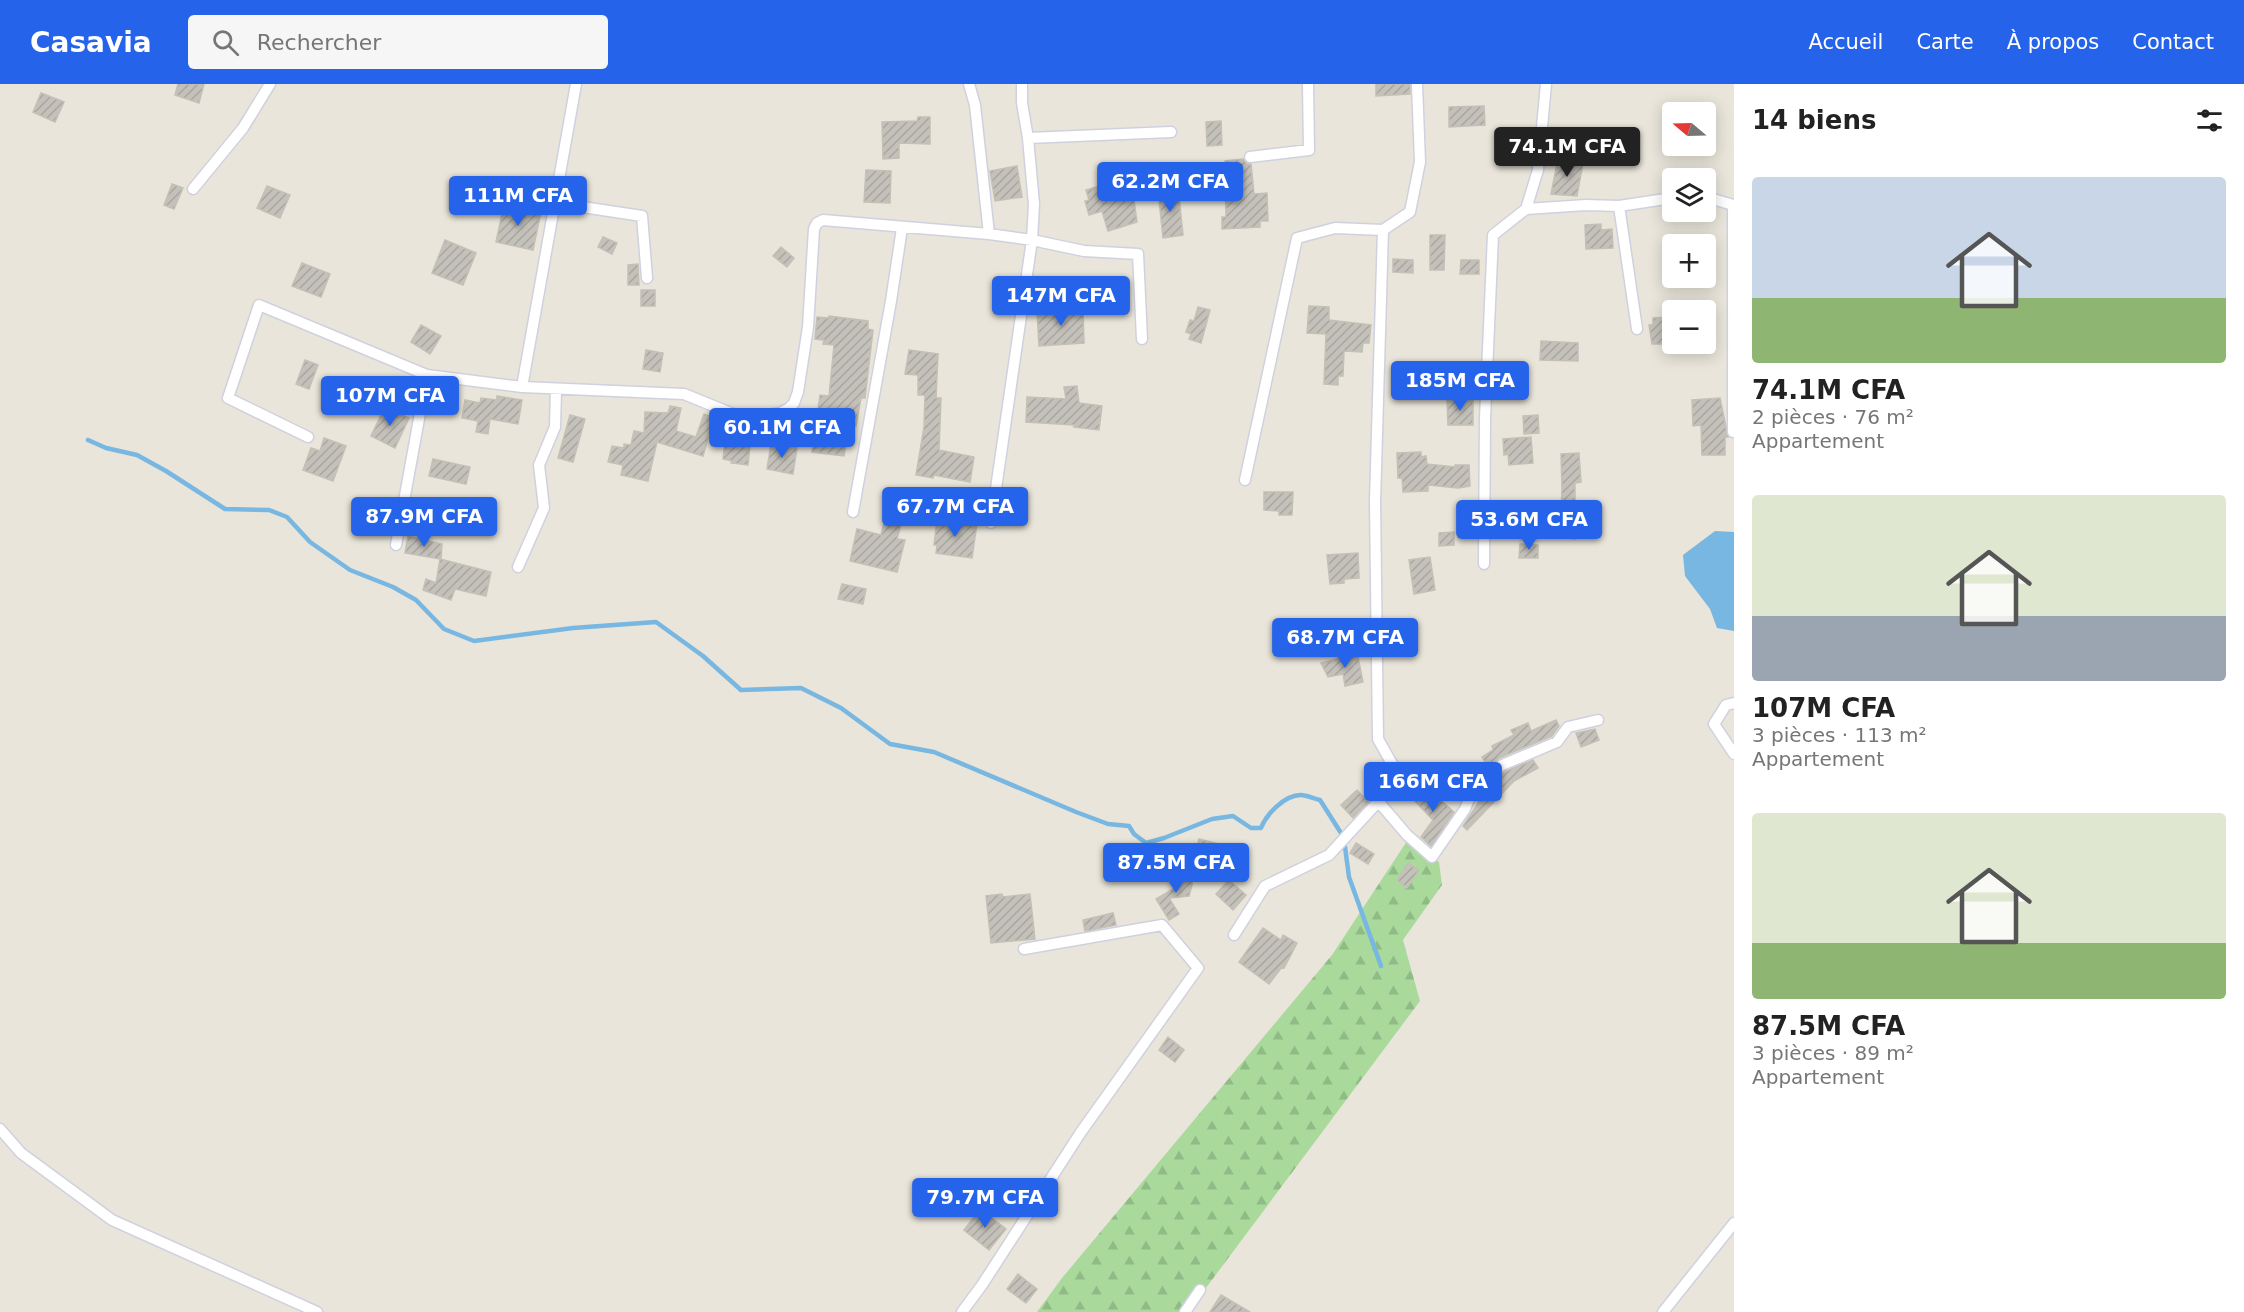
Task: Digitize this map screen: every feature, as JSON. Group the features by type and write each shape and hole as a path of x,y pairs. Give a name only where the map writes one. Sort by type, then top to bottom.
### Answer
{"street":[{"path":"193,189 243,129 270,84"},
{"path":"522,387 576,84"},
{"path":"969,84 975,105 989,234"},
{"path":"991,524 1032,240 1034,204 1028,138 1022,103 1022,84"},
{"path":"1250,158 1309,150 1308,84"},
{"path":"1245,480 1297,238 1335,228 1383,230 1410,212 1420,162 1417,84"},
{"path":"1526,209 1538,170 1546,84"},
{"path":"1028,138 1171,132"},
{"path":"1484,564 1486,406 1493,235 1526,209 1586,205 1618,206 1662,199"},
{"path":"1716,199 1733,205 1733,432"},
{"path":"556,202 642,216 647,278"},
{"path":"1618,206 1637,328"},
{"path":"308,438 228,398 260,305 427,375 522,387 684,394 738,416 780,413 794,403 798,392 808,327 814,229 817,223 823,220 989,234 1084,251 1138,254 1142,339"},
{"path":"853,512 902,228"},
{"path":"1234,935 1265,886 1329,855 1400,778 1378,740 1375,501 1383,230"},
{"path":"396,545 427,375"},
{"path":"518,567 544,508 539,465 555,427 556,389"},
{"path":"1734,704 1726,705 1713,724 1734,754"},
{"path":"1378,801 1407,835 1432,857 1465,809 1473,789 1502,765 1557,742 1568,727 1598,720"},
{"path":"962,1312 1081,1132 1198,968 1162,925 1024,949"},
{"path":"0,1129 21,1153 112,1220 317,1312"},
{"path":"1663,1312 1734,1223"},
{"path":"1185,1312 1200,1290"}],"green space":[{"path":"1409,838 1439,862 1442,885 1403,940 1420,1001 1188,1312 1037,1312 1062,1278 1332,955"}],"water":[{"path":"1715,531 1734,532 1734,631 1717,628 1710,609 1685,576 1683,555"}],"building":[{"path":"178,84 204,84 199,103 175,95"},
{"path":"1376,84 1410,84 1410,94 1376,96"},
{"path":"41,93 64,102 55,122 33,112"},
{"path":"1484,106 1485,125 1449,127 1449,107"},
{"path":"918,117 930,117 930,144 899,143 899,158 883,159 882,122 917,121"},
{"path":"1221,121 1222,145 1207,146 1206,122"},
{"path":"1558,158 1583,163 1577,196 1551,194"},
{"path":"1243,159 1247,164 1251,164 1254,194 1267,193 1268,221 1260,221 1260,227 1222,229 1222,217 1226,217 1225,161"},
{"path":"1017,166 1022,197 995,201 990,171"},
{"path":"866,170 891,171 890,203 864,202"},
{"path":"1131,179 1137,222 1108,231 1102,211 1089,215 1085,201 1089,200 1086,190"},
{"path":"172,184 183,188 174,209 164,205"},
{"path":"267,186 290,195 280,218 257,208"},
{"path":"1178,188 1183,235 1163,238 1158,190"},
{"path":"504,204 541,212 533,250 496,242"},
{"path":"1601,224 1601,230 1612,229 1613,248 1586,249 1585,225"},
{"path":"1430,235 1445,235 1444,270 1430,270"},
{"path":"603,237 617,243 612,254 598,247"},
{"path":"445,240 476,253 463,285 432,273"},
{"path":"781,247 794,258 787,267 773,256"},
{"path":"1393,259 1413,260 1413,273 1393,272"},
{"path":"1461,260 1479,260 1479,274 1460,274"},
{"path":"302,263 330,274 321,297 292,286"},
{"path":"638,264 639,285 628,285 628,265"},
{"path":"641,290 655,290 655,306 641,306"},
{"path":"1309,306 1329,307 1329,320 1371,325 1369,343 1363,343 1362,352 1344,351 1343,376 1338,376 1338,385 1324,384 1326,334 1307,333"},
{"path":"1198,307 1210,310 1201,343 1189,339 1191,334 1186,332 1190,320 1194,321"},
{"path":"1083,309 1084,343 1039,346 1037,312"},
{"path":"829,316 868,321 868,329 873,330 865,398 861,398 856,426 850,425 848,428 844,456 812,452 820,395 829,396 834,345 823,344 824,340 815,339 817,317 829,318"},
{"path":"1653,318 1662,318 1662,344 1652,344 1649,325 1653,325"},
{"path":"421,325 441,336 430,354 411,342"},
{"path":"1541,341 1578,343 1578,361 1540,360"},
{"path":"646,350 663,353 660,372 643,369"},
{"path":"909,350 938,354 936,398 941,398 939,450 974,457 970,482 934,475 933,478 916,475 924,427 925,395 918,395 918,375 905,374"},
{"path":"305,360 318,365 309,389 296,384"},
{"path":"1077,386 1079,403 1102,406 1099,430 1074,427 1074,425 1026,422 1027,397 1066,399 1064,387"},
{"path":"497,396 522,400 518,424 490,419 488,434 476,432 478,421 462,418 465,400 480,403 481,398 497,400"},
{"path":"1720,398 1728,437 1725,437 1725,455 1702,455 1701,425 1693,426 1692,400"},
{"path":"1473,399 1473,425 1448,425 1447,400"},
{"path":"670,406 681,408 676,431 696,437 704,414 714,418 703,456 657,442 648,481 621,475 623,465 608,462 612,446 624,448 624,444 631,445 634,431 644,433 645,412 668,413"},
{"path":"385,407 409,418 395,448 371,436"},
{"path":"570,415 585,419 573,462 558,458"},
{"path":"1538,415 1539,433 1524,434 1523,416"},
{"path":"1531,437 1533,463 1509,465 1508,454 1504,455 1503,439"},
{"path":"324,438 346,446 333,481 303,470 311,448 320,451"},
{"path":"725,442 750,445 748,465 731,463 732,461 723,459"},
{"path":"771,444 797,448 793,474 767,469"},
{"path":"1421,452 1421,457 1426,456 1427,464 1455,467 1455,465 1469,465 1470,486 1458,488 1428,485 1428,491 1403,492 1402,478 1398,478 1397,453"},
{"path":"1579,453 1581,482 1575,483 1575,539 1560,537 1561,454"},
{"path":"433,459 470,467 466,484 429,476"},
{"path":"1264,492 1293,492 1292,515 1279,515 1279,511 1264,510"},
{"path":"885,519 901,524 897,539 905,540 897,572 850,561 857,529 881,535"},
{"path":"942,520 977,524 972,558 936,553 937,545 934,545 937,521 942,522"},
{"path":"1454,532 1454,545 1439,546 1439,533"},
{"path":"408,536 442,544 441,559 405,553"},
{"path":"1520,544 1538,545 1538,558 1519,558"},
{"path":"1358,553 1359,578 1344,579 1344,583 1330,584 1327,555"},
{"path":"1430,557 1435,590 1414,594 1409,560"},
{"path":"440,559 491,572 486,596 455,589 451,600 423,590 426,579 436,583"},
{"path":"842,584 866,589 863,604 838,599"},
{"path":"1357,652 1363,682 1345,686 1343,674 1328,677 1321,663"},
{"path":"1556,720 1559,726 1552,736 1499,758 1488,767 1482,757 1493,750 1492,746 1514,735 1511,730 1528,723 1531,731"},
{"path":"1595,729 1599,740 1581,747 1576,733"},
{"path":"1533,760 1538,768 1514,781 1467,830 1463,826 1479,802 1477,800 1482,792 1506,771"},
{"path":"1423,784 1454,812 1431,846 1421,837 1433,820 1411,797"},
{"path":"1357,790 1368,802 1353,818 1341,805"},
{"path":"1199,839 1219,844 1216,859 1195,855"},
{"path":"1356,843 1374,854 1368,864 1350,853"},
{"path":"1408,863 1419,870 1407,888 1397,880"},
{"path":"1192,874 1189,896 1169,898 1179,914 1169,920 1156,899 1175,888 1172,876"},
{"path":"1229,880 1246,895 1233,910 1216,894"},
{"path":"1002,894 1003,897 1030,894 1035,939 991,943 986,896"},
{"path":"1113,913 1116,925 1085,931 1083,920"},
{"path":"1263,928 1281,940 1283,935 1297,943 1284,968 1282,967 1269,984 1239,962"},
{"path":"1168,1037 1184,1050 1175,1062 1159,1050"},
{"path":"980,1209 1006,1229 989,1250 964,1230"},
{"path":"1018,1274 1037,1289 1026,1303 1007,1289"},
{"path":"1221,1295 1250,1312 1210,1312"}],"waterway":[{"path":"88,440 106,448 137,455 225,509 269,510 287,517 310,542 350,570 393,587 416,600 444,629 474,641 573,628 656,622 703,656 741,690 801,688 841,708 890,744 934,752 1076,812 1108,824 1129,826 1134,834 1146,843 1212,819 1233,816 1251,828 1261,828 1267,817 1282,802 1301,795 1320,800 1341,833"},
{"path":"1345,847 1349,877 1381,966"}]}
